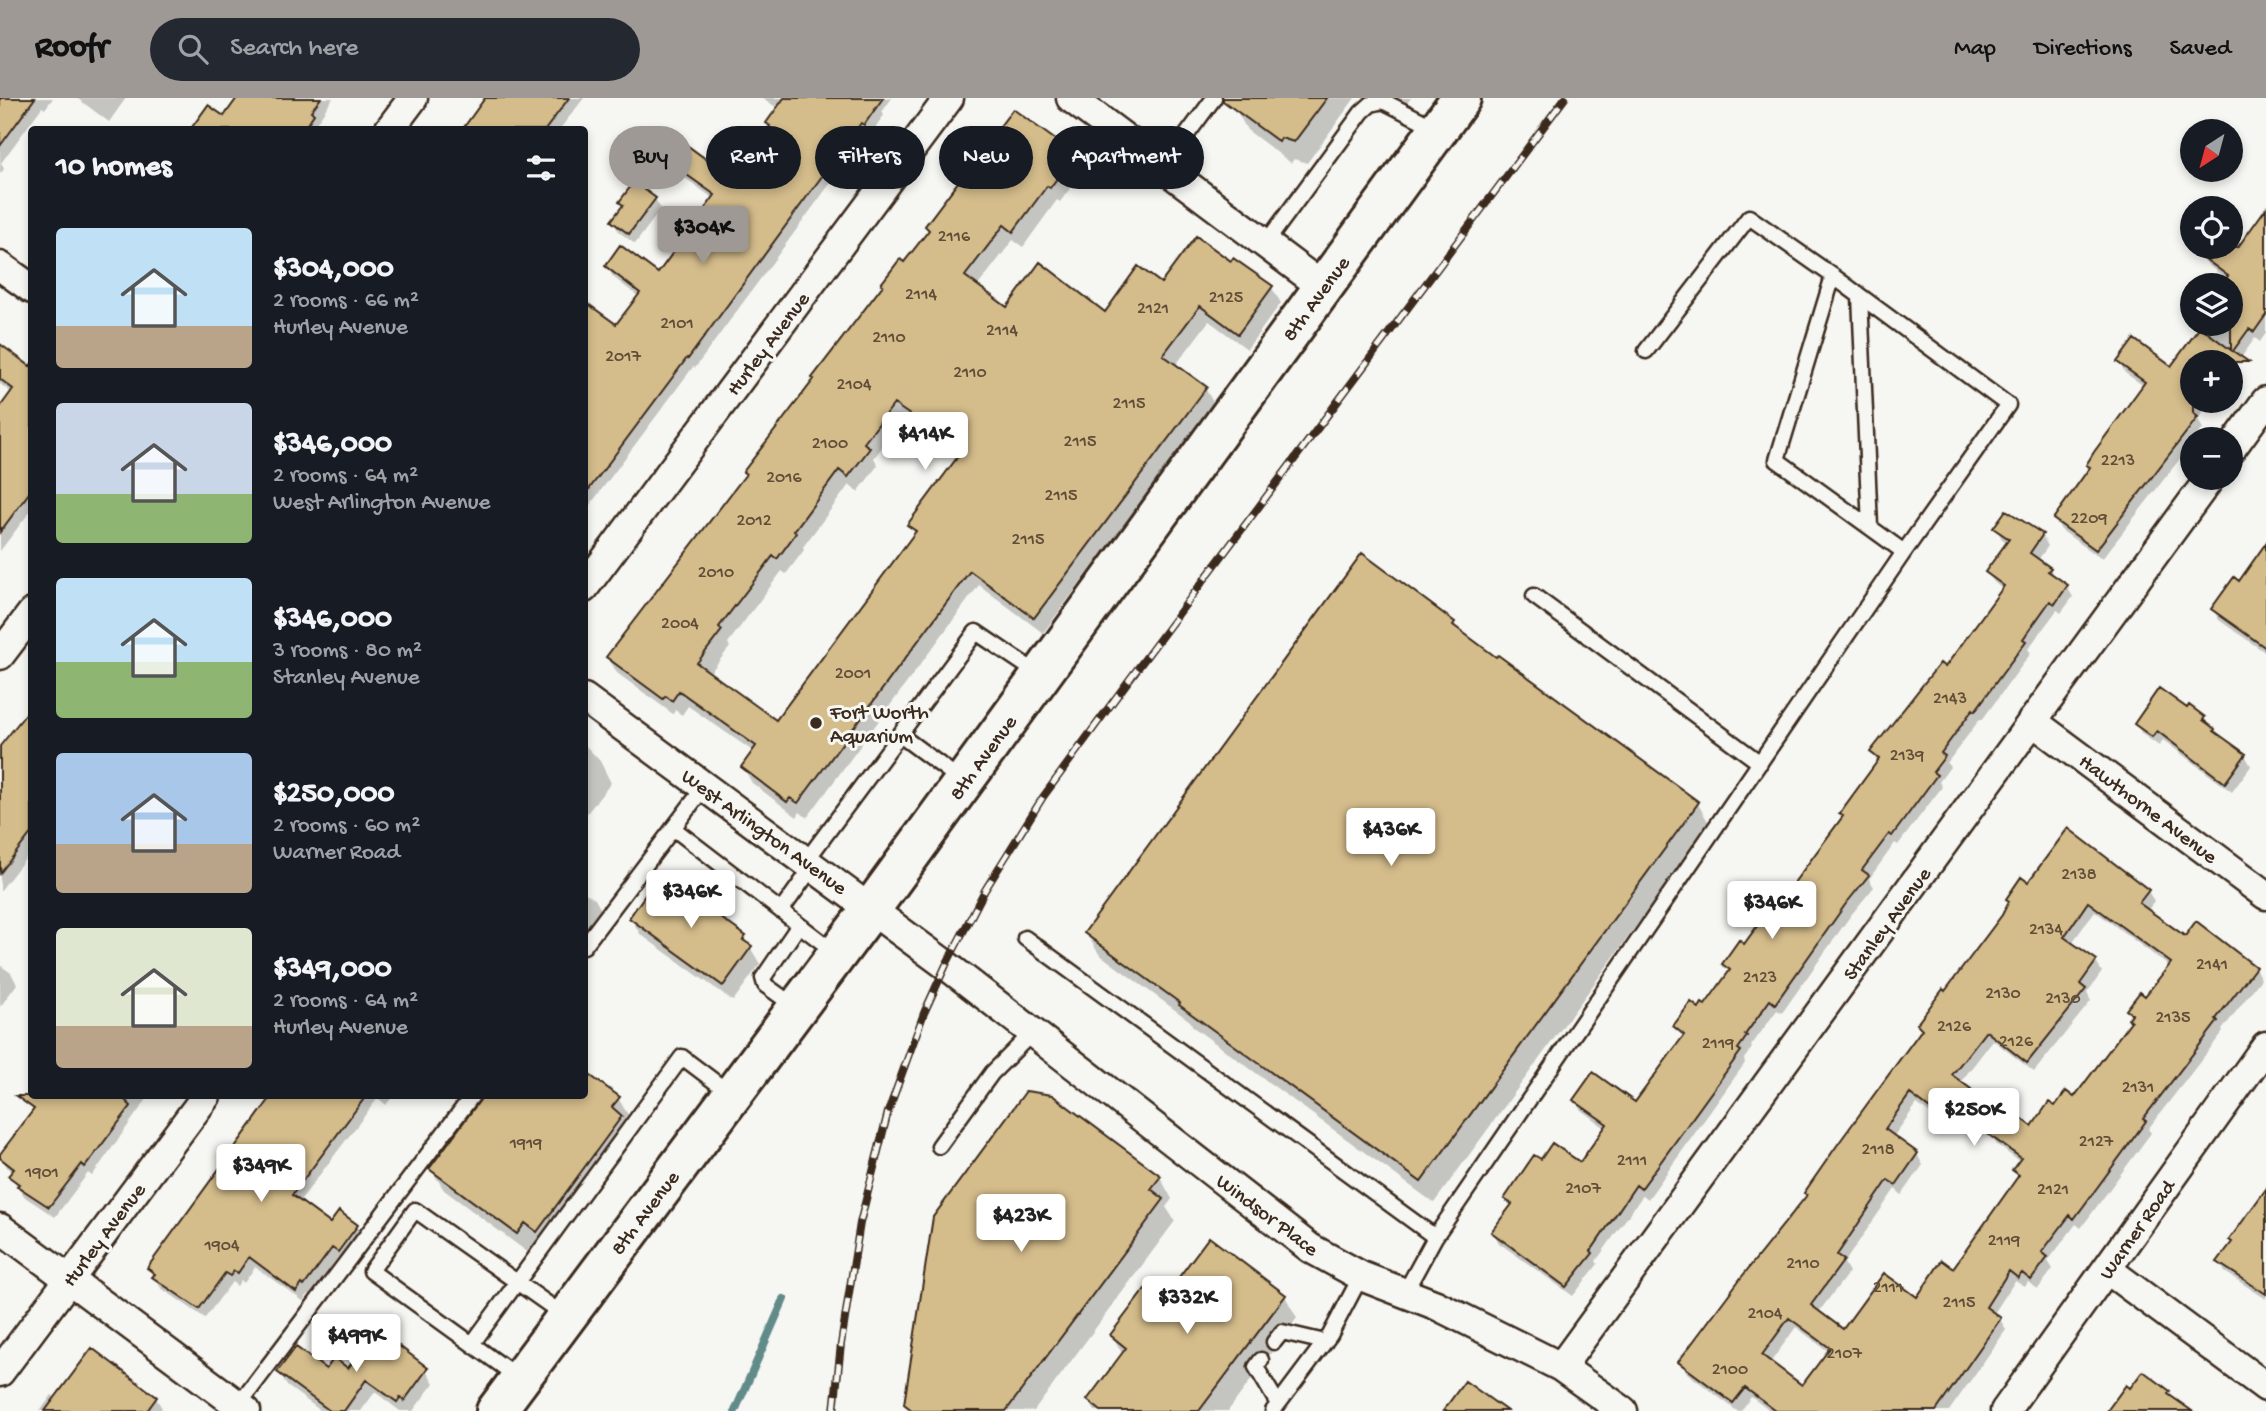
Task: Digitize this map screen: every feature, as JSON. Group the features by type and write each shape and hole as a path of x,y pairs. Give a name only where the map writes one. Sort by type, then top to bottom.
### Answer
{"main road":[{"name":"8th Avenue","path":"496,1411 871,909 1461,98"}],"street":[{"path":"392,126 412,98"},
{"name":"Hurley Avenue","path":"588,583 949,98"},
{"path":"1071,98 1108,126"},
{"path":"1192,189 1323,287"},
{"path":"0,266 28,286"},
{"path":"2243,433 2266,401"},
{"name":"Stanley Avenue","path":"1562,1367 2201,490"},
{"path":"0,655 28,618"},
{"name":"West Arlington Avenue","path":"588,701 946,964"},
{"name":"Hawthorne Avenue","path":"2032,722 2266,895"},
{"name":"Windsor Place","path":"946,964 1310,1248 1361,1276 1436,1305 1562,1367 1623,1411"},
{"name":"Warner Road","path":"2005,1411 2266,1046"},
{"name":"Hurley Avenue","path":"0,1372 204,1099"},
{"path":"0,1228 240,1409"},
{"path":"2108,1270 2266,1387"}],"lane":[{"path":"1193,126 1214,98"},
{"path":"1265,244 1362,112 1371,104 1383,101 1438,129"},
{"path":"1404,1294 1435,1237 1904,552 2008,405 1749,217 1646,351"},
{"path":"1833,276 1777,460 1904,552"},
{"path":"1860,296 1870,527"},
{"path":"1534,596 1760,763"},
{"path":"781,911 809,864 976,632 1041,676"},
{"path":"900,735 964,782"},
{"path":"588,941 705,786"},
{"path":"673,828 837,955"},
{"path":"797,1009 765,985 763,978 799,925"},
{"path":"1025,938 1435,1237"},
{"path":"939,1146 992,1073 1032,1033"},
{"path":"472,1344 682,1057 732,1095"},
{"path":"240,1409 470,1099"},
{"path":"520,1378 371,1271 407,1220 415,1210 566,1316"},
{"path":"1261,1360 1256,1367 1275,1408 1325,1342 1361,1276"},
{"path":"1274,1342 1282,1332 1325,1342"}],"building":[{"path":"0,98 35,98 0,146"},
{"path":"237,98 321,98 311,111 314,114 306,126 193,126 208,105 224,116"},
{"path":"485,98 569,98 548,126 465,126"},
{"path":"784,98 883,98 864,125 815,126 815,186 588,491 588,304 616,324 640,293 605,266 620,245 658,273 715,195 707,189 801,189 801,126 770,126 766,123"},
{"path":"1223,98 1327,98 1294,142 1281,138 1279,142 1223,101"},
{"path":"1013,109 1047,134 1047,186 1013,232 1004,225 965,276 1007,307 1040,262 1105,312 1138,266 1161,283 1196,236 1273,286 1238,334 1200,306 1163,355 1207,387 1034,618 970,571 798,803 790,798 787,802 741,767 756,746 679,691 672,701 666,696 663,699 606,657 746,474 743,472 883,285 881,284 900,259 904,262 929,230 925,226 953,189 1033,189 1033,126 1000,126","holes":["894,404 962,451 907,525 916,531 776,720 697,663 722,630 719,627 773,556 777,559 839,470 848,477 870,448 864,443"]},
{"path":"692,149 706,159 706,189 692,179"},
{"path":"629,189 644,189 656,198 629,234 611,221 623,205 619,202"},
{"path":"2266,208 2266,315 2254,332 2249,329 2234,350 2231,350 2231,336 2243,336 2243,273 2224,273 2205,259 2243,259 2243,240"},
{"path":"2193,336 2212,336 2231,350 2183,350"},
{"path":"2134,339 2171,366 2180,354 2180,413 2193,413 2198,417 2190,427 2180,427 2180,440 2096,550 2053,519 2090,467 2086,465 2094,452 2145,382 2117,362"},
{"path":"0,344 28,365 28,494 0,532 0,407 13,389 0,379"},
{"path":"2006,510 2043,534 2030,553 2051,568 2048,571 2068,585 2055,604 2050,601 2023,639 2026,641 1941,753 1945,756 1933,772 1937,775 1892,836 1889,834 1862,870 1869,875 1775,1004 1770,1000 1745,1035 1747,1036 1738,1049 1741,1051 1641,1189 1636,1185 1591,1251 1593,1253 1566,1287 1491,1232 1512,1204 1504,1199 1534,1155 1541,1159 1552,1143 1580,1162 1607,1124 1573,1100 1593,1072 1635,1102 1684,1035 1673,1026 1691,1002 1699,1008 1702,1003 1705,1005 1730,970 1722,964 1739,940 1744,944 1779,896 1782,899 1843,816 1839,814 1879,759 1870,752 1940,663 1945,667 2004,586 1985,572 2009,539 1993,528"},
{"path":"2266,543 2266,648 2211,609 2234,577 2239,581"},
{"path":"1362,553 1455,622 1453,625 1496,657 1498,655 1699,802 1421,1182 1084,933"},
{"path":"2159,688 2205,717 2203,720 2215,729 2214,731 2246,754 2225,783 2157,731 2152,737 2134,724"},
{"path":"28,711 28,837 0,873 0,746"},
{"path":"2068,828 2149,890 2139,903 2185,936 2196,921 2256,967 2143,1119 2146,1121 2074,1219 2070,1215 2042,1252 2048,1257 2031,1280 2022,1273 2018,1278 2009,1271 1986,1307 2001,1318 1936,1411 1776,1411 1745,1388 1733,1403 1678,1362 1807,1195 1804,1193 1922,1029 1917,1024 2002,915 2009,901 2006,899 2021,877 2028,882","holes":["2088,902 2171,963 2145,996 2140,992 2126,1010 2132,1014 2128,1019 2131,1021 2074,1097 2066,1091 2055,1106 2049,1102 2032,1126 2008,1108 1989,1135 2021,1158 2012,1170 2019,1175 1953,1268 1942,1260 1917,1297 1884,1273 1843,1329 1811,1305 1844,1260 1837,1255 1888,1180 1896,1185 1918,1153 1885,1129 1910,1094 1946,1121 1947,1119 1953,1123 1967,1105 1962,1100 1971,1089 1952,1075 1986,1031 2027,1063 2086,989 2080,984 2097,960 2064,937","1789,1318 1830,1348 1802,1385 1762,1355"]},
{"path":"660,874 746,936 743,940 752,946 723,986 629,918"},
{"path":"588,1074 620,1097 612,1107 622,1116 537,1232 525,1223 517,1234 429,1169 481,1099 588,1099"},
{"path":"1026,1091 1052,1095 1161,1176 1151,1189 1164,1199 1006,1411 913,1411 904,1404 933,1217"},
{"path":"16,1096 28,1096 28,1099 124,1099 131,1106 85,1167 82,1164 49,1207 17,1186 19,1184 8,1176 14,1169 0,1158 0,1154 34,1109"},
{"path":"270,1099 364,1099 292,1195 330,1223 339,1211 358,1225 338,1252 332,1248 304,1286 302,1284 296,1292 249,1257 238,1273 234,1271 230,1276 225,1273 199,1309 152,1277 155,1274 147,1268"},
{"path":"2266,1189 2266,1294 2217,1262 2232,1242 2229,1240"},
{"path":"1209,1237 1286,1295 1199,1411 1101,1411 1087,1400 1126,1348 1110,1335 1145,1289 1161,1301"},
{"path":"377,1329 428,1368 404,1401 400,1398 397,1402 366,1380 344,1411 330,1411 277,1372 296,1347 326,1369 334,1358 348,1368"},
{"path":"92,1348 157,1397 147,1411 45,1411"},
{"path":"2143,1371 2192,1411 2107,1411 2126,1385 2130,1388"},
{"path":"1465,1381 1507,1411 1443,1411"}],"waterway":[{"path":"735,1411 784,1299"}],"railway":[{"path":"834,1411 841,1344 860,1223 888,1112 924,1013 985,890 1043,797 1565,98"}],"place":[{"name":"Fort Worth Aquarium","path":"816,723"}]}
